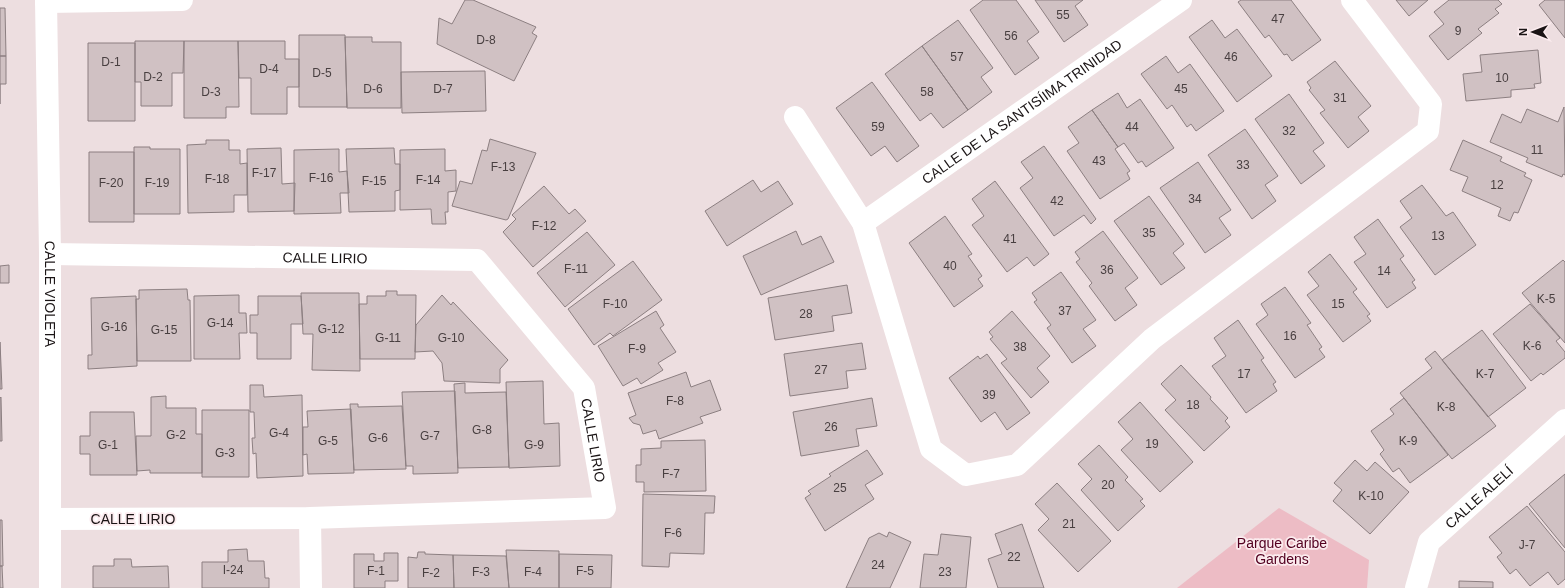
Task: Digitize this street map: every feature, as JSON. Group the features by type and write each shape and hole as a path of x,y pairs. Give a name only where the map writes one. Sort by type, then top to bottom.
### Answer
{"street":[{"path":"46,1 182,0"},
{"name":"CALLE DE LA SANTISÍIMA TRINIDAD","path":"863,223 1181,0"},
{"path":"795,117 863,223 931,449 966,474 1018,465 1152,339 1428,131 1431,104 1352,0"},
{"name":"CALLE VIOLETA","path":"46,1 50,254 50,588"},
{"name":"CALLE LIRIO","path":"50,254 476,260 584,388 605,508 310,518 50,519"},
{"name":"CALLE ALELÍ","path":"1416,588 1429,542 1565,420"},
{"path":"310,518 311,588"}],"green space":[{"name":"Parque Caribe Gardens","path":"1279,508 1369,560 1367,588 1177,588"}],"building":[{"path":"465,0 473,0 536,27 532,33 537,36 514,81 437,44 439,18 452,24"},
{"path":"983,0 1016,0 1039,32 1027,41 1039,58 1015,75 970,10"},
{"path":"1035,0 1083,0 1075,6 1088,25 1064,42"},
{"path":"1241,0 1291,0 1321,40 1292,61 1287,54 1284,55 1269,35 1265,38 1238,2"},
{"path":"1396,0 1428,0 1409,16"},
{"path":"1449,0 1498,0 1502,4 1495,9 1499,13 1478,29 1482,33 1448,60 1429,36 1444,24 1434,12"},
{"path":"1545,0 1565,0 1565,38 1539,5"},
{"path":"0,8 5,8 6,56 0,56"},
{"path":"958,20 993,68 981,77 992,92 968,110 922,46"},
{"path":"1212,20 1225,38 1237,29 1272,76 1237,102 1189,37"},
{"path":"299,35 345,35 347,107 299,107"},
{"path":"345,37 372,37 372,42 401,42 401,108 347,108"},
{"path":"135,41 184,41 183,73 172,73 172,106 141,106 141,82 135,82"},
{"path":"184,41 238,41 239,107 226,107 226,118 184,118"},
{"path":"238,41 285,41 285,59 299,59 299,87 287,87 287,114 251,114 251,78 239,78"},
{"path":"88,43 135,43 135,121 88,121"},
{"path":"922,46 968,110 943,128 931,113 920,121 885,74"},
{"path":"1538,50 1541,83 1534,84 1535,88 1511,90 1511,97 1466,101 1463,74 1482,72 1480,55"},
{"path":"0,56 6,56 6,84 0,84"},
{"path":"1166,56 1178,73 1190,64 1224,111 1196,131 1191,124 1187,127 1172,105 1167,109 1141,74"},
{"path":"1335,61 1371,106 1358,117 1369,131 1348,148 1320,113 1325,110 1309,90 1311,88 1307,82"},
{"path":"485,71 486,111 402,113 401,72"},
{"path":"872,82 919,146 897,162 885,146 871,156 836,108"},
{"path":"1118,93 1127,108 1140,99 1174,148 1146,167 1142,161 1138,163 1124,143 1118,147 1092,110"},
{"path":"1289,94 1324,143 1313,151 1325,166 1301,184 1255,119"},
{"path":"1564,107 1565,175 1563,174 1562,177 1526,162 1528,158 1490,142 1502,114 1521,123 1527,109 1558,122"},
{"path":"1092,110 1118,147 1115,149 1130,171 1127,173 1130,179 1100,199 1067,151 1079,143 1068,127"},
{"path":"1245,129 1278,176 1265,185 1276,201 1252,219 1208,155"},
{"path":"490,139 536,153 508,219 506,220 452,206 460,181 472,184 482,150 487,151"},
{"path":"206,140 229,140 229,150 240,150 240,164 247,163 247,195 234,195 234,212 188,213 187,145 206,144"},
{"path":"1463,140 1502,157 1500,161 1526,173 1524,176 1532,180 1518,213 1514,212 1510,221 1498,216 1501,208 1462,191 1468,177 1450,170"},
{"path":"1044,146 1096,219 1091,224 1084,215 1054,236 1020,188 1033,178 1021,162"},
{"path":"134,147 150,147 150,149 180,149 180,214 134,214"},
{"path":"281,148 282,184 295,183 294,211 248,212 247,149"},
{"path":"394,148 395,164 400,164 400,190 395,191 395,211 349,212 346,149"},
{"path":"339,149 339,172 347,171 349,193 340,193 341,213 294,214 294,150"},
{"path":"445,149 445,171 456,170 456,191 448,192 448,212 445,212 446,224 432,224 431,209 400,210 400,150"},
{"path":"89,152 134,152 134,222 89,222"},
{"path":"1198,162 1231,210 1219,218 1231,235 1205,253 1160,188"},
{"path":"753,180 761,192 778,181 793,204 727,246 705,211"},
{"path":"995,181 1049,254 1034,266 1027,257 1007,272 972,225 984,216 972,199"},
{"path":"1422,185 1446,216 1453,212 1476,245 1435,275 1400,227 1412,218 1400,201"},
{"path":"544,186 569,214 575,209 586,221 533,267 503,232 516,219 512,215"},
{"path":"1149,196 1184,244 1173,253 1185,268 1161,285 1114,221"},
{"path":"945,216 972,254 968,256 982,276 978,279 983,286 954,307 909,243"},
{"path":"1378,219 1404,256 1400,259 1415,280 1412,282 1416,288 1387,308 1354,262 1366,254 1354,237"},
{"path":"796,231 802,245 821,236 834,262 761,295 743,256"},
{"path":"1103,231 1138,278 1125,288 1137,305 1115,321 1089,286 1092,283 1076,262 1080,259 1075,252"},
{"path":"587,232 615,265 565,307 537,273"},
{"path":"1330,254 1357,289 1353,292 1370,314 1367,316 1371,321 1343,342 1307,295 1319,286 1308,272"},
{"path":"1563,260 1565,262 1565,343 1522,293"},
{"path":"633,261 662,300 613,336 610,333 594,345 568,309"},
{"path":"9,265 9,283 0,283 0,266"},
{"path":"1061,272 1096,320 1083,329 1096,346 1072,363 1047,328 1051,325 1034,302 1037,300 1032,293"},
{"path":"847,285 852,313 832,316 834,331 775,340 768,298"},
{"path":"1285,287 1311,323 1307,325 1322,347 1319,349 1325,357 1295,378 1256,324 1268,315 1261,304"},
{"path":"187,289 188,300 190,300 191,361 137,361 136,299 139,299 139,290"},
{"path":"386,291 397,291 397,295 416,295 415,359 360,359 359,304 367,304 367,296 386,296"},
{"path":"301,293 359,293 360,371 312,370 313,334 303,334"},
{"path":"239,295 239,313 246,313 247,333 239,333 240,359 194,359 194,296"},
{"path":"442,295 451,305 453,302 508,360 500,369 500,383 444,381 442,363 433,351 415,352 416,325"},
{"path":"136,296 137,366 88,369 88,355 92,355 91,298"},
{"path":"258,296 301,296 303,324 291,324 291,359 257,359 257,333 250,333 250,315 258,315"},
{"path":"1530,304 1560,338 1556,341 1565,352 1565,358 1543,375 1541,373 1531,381 1493,334"},
{"path":"656,311 664,325 660,328 676,352 658,363 663,370 641,384 637,378 623,386 598,346"},
{"path":"1012,311 1050,356 1037,368 1049,382 1031,398 1001,363 1007,359 990,339 993,337 989,332"},
{"path":"1238,320 1264,358 1261,360 1276,382 1273,384 1277,391 1246,413 1212,366 1226,356 1214,338"},
{"path":"1482,330 1526,388 1488,417 1442,360"},
{"path":"0,342 2,389 0,389"},
{"path":"862,343 866,369 846,371 848,388 790,396 784,354"},
{"path":"1435,351 1496,426 1452,459 1400,393 1432,368 1425,359"},
{"path":"987,354 1030,413 1007,430 995,412 981,422 949,378 978,356 980,359"},
{"path":"1181,365 1211,397 1210,399 1228,418 1225,421 1230,427 1204,451 1165,410 1176,400 1161,384"},
{"path":"686,372 691,387 710,380 721,410 700,417 703,423 659,439 656,430 643,434 640,425 633,423 629,418 636,415 628,393"},
{"path":"543,381 544,424 559,423 560,466 509,468 506,382"},
{"path":"465,383 465,393 506,392 509,467 458,468 454,384"},
{"path":"250,385 263,385 264,397 302,395 303,476 257,478 256,453 253,454 252,438 255,438 254,412 250,412"},
{"path":"455,391 458,473 413,474 413,466 406,466 402,392"},
{"path":"166,396 166,408 196,408 196,434 202,434 202,473 150,473 150,470 137,471 136,436 151,436 151,397"},
{"path":"1,397 2,441 0,441 0,398"},
{"path":"872,398 877,426 856,429 859,446 801,456 793,412"},
{"path":"1404,398 1448,455 1410,483 1399,468 1393,472 1380,454 1384,450 1371,431 1394,414 1390,409"},
{"path":"1140,402 1193,462 1160,492 1121,450 1133,439 1118,422"},
{"path":"350,404 358,404 358,407 402,406 406,469 354,470"},
{"path":"351,409 354,473 308,474 307,454 303,455 303,427 308,427 307,411"},
{"path":"202,410 249,410 249,477 202,477"},
{"path":"90,412 134,412 137,475 90,475 90,454 80,454 80,436 90,436"},
{"path":"705,440 706,491 644,492 644,482 636,482 636,465 641,465 641,449 661,448 661,441"},
{"path":"1099,445 1128,477 1125,480 1143,499 1140,501 1145,506 1118,531 1081,490 1092,479 1078,464"},
{"path":"867,450 883,474 865,485 874,499 825,531 805,498 811,494 808,491 831,476 829,474"},
{"path":"1355,460 1367,471 1375,462 1409,492 1370,534 1333,501 1342,490 1334,483"},
{"path":"1565,474 1565,548 1529,504"},
{"path":"1057,483 1111,541 1078,572 1038,530 1049,519 1035,504"},
{"path":"643,494 715,496 714,513 705,513 704,554 670,553 669,567 642,566"},
{"path":"1527,506 1565,552 1565,579 1558,585 1548,572 1530,586 1516,569 1510,574 1497,557 1502,553 1489,537"},
{"path":"0,520 2,520 3,566 0,566"},
{"path":"1022,524 1044,588 998,588 988,559 1002,554 995,534"},
{"path":"889,532 911,542 890,588 846,588 869,538 879,533 887,537"},
{"path":"941,534 971,537 966,588 920,588 924,554 938,555"},
{"path":"247,549 248,561 264,561 265,578 269,578 269,588 202,588 202,562 228,562 228,550"},
{"path":"506,550 559,551 559,588 509,588"},
{"path":"418,552 425,552 425,554 453,555 454,588 408,588 408,557 417,558"},
{"path":"384,553 398,553 398,581 385,581 385,588 354,588 354,554 374,554 374,561 384,561"},
{"path":"559,554 612,555 611,588 559,588"},
{"path":"453,555 506,556 509,588 454,588"},
{"path":"114,559 131,559 132,567 168,566 169,588 93,588 93,566 114,566"},
{"path":"0,566 2,566 3,588 0,588"},
{"path":"1459,581 1493,582 1493,588 1459,588"}]}
